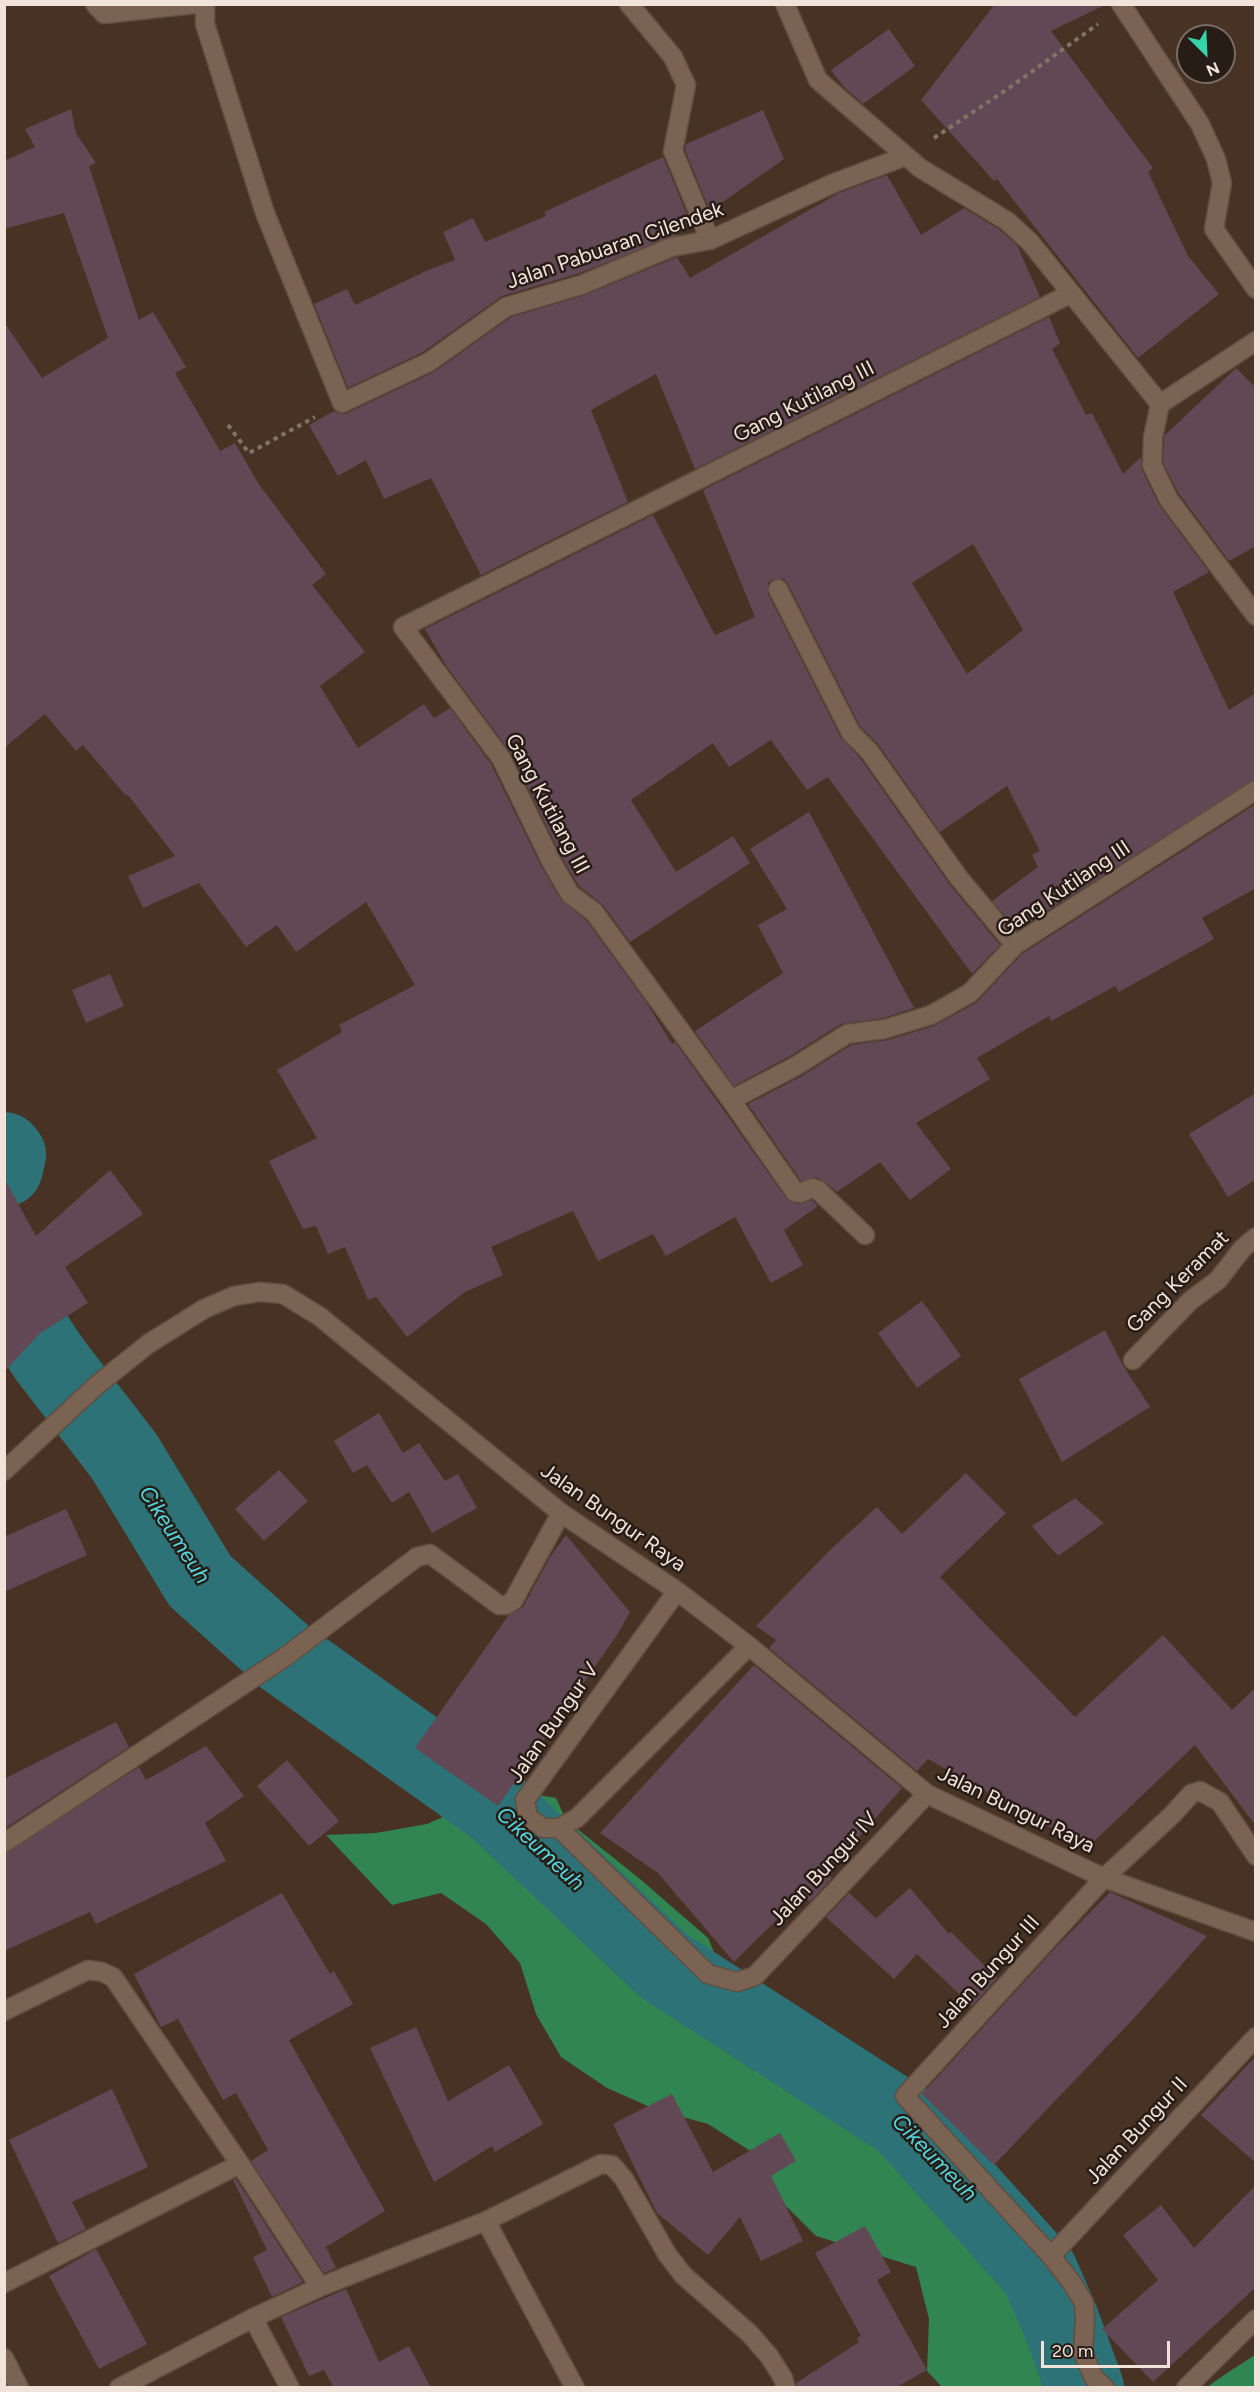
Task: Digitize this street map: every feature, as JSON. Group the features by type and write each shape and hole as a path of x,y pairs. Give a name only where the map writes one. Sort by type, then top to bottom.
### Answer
{"street":[{"path":"95,4 104,14 195,4"},
{"path":"205,4 205,24 265,213 342,403"},
{"path":"629,4 673,57 686,85 673,151 710,240"},
{"path":"785,4 818,80 920,168 1007,221 1030,242 1160,404"},
{"path":"1121,5 1204,132 1216,159 1222,183 1214,229 1256,289"},
{"name":"Jalan Pabuaran Cilendek","path":"342,403 429,362 506,307 581,285 672,247 710,240 834,183 906,156"},
{"name":"Gang Kutilang III","path":"1070,294 403,627 501,758 550,861 570,894 594,912 731,1100 796,1066 847,1034 885,1029 931,1015 970,993 1015,945 1256,790"},
{"path":"1256,341 1160,404 1153,437 1152,465 1169,500 1256,616"},
{"path":"778,589 851,733 869,751 959,878 1015,945"},
{"path":"731,1100 795,1192 800,1193 812,1188 818,1190 865,1235"},
{"name":"Gang Keramat","path":"1133,1360 1190,1301 1218,1280 1242,1249 1256,1237"},
{"name":"Jalan Bungur Raya","path":"4,1471 97,1385 148,1344 204,1309 234,1296 260,1292 283,1294 319,1316 561,1513 677,1591 749,1646 927,1794 1104,1878 1256,1932"},
{"path":"4,1843 285,1657 417,1557 430,1554 499,1605 506,1605 513,1601 561,1513"},
{"name":"Jalan Bungur V","path":"559,1828 543,1828 528,1817 525,1800 677,1591"},
{"path":"559,1828 577,1818 749,1646"},
{"name":"Jalan Bungur Raya","path":"1104,1878 1172,1815 1191,1794 1200,1791 1220,1802 1256,1856"},
{"name":"Jalan Bungur IV","path":"559,1828 708,1974 737,1982 755,1976 927,1794"},
{"name":"Jalan Bungur III","path":"1051,2256 905,2096 1104,1878"},
{"path":"4,2011 88,1970 102,1972 113,1977 320,2287"},
{"name":"Jalan Bungur II","path":"1051,2256 1256,2037"},
{"path":"4,2283 240,2164"},
{"path":"119,2388 253,2318 320,2287 486,2221 601,2164 612,2166 624,2179 667,2254 683,2275 750,2334 769,2356 783,2378 786,2388"},
{"path":"486,2221 575,2388"},
{"path":"1051,2256 1084,2302 1083,2353 1094,2378 1105,2388"},
{"path":"253,2318 290,2388"},
{"path":"1186,2388 1256,2319"},
{"path":"4,2358 19,2388"}],"path":[{"path":"906,156 1009,88 1121,5"},
{"path":"228,425 249,453 342,403"}],"green space":[{"path":"512,1790 556,1798 566,1820 640,1879 708,1938 726,1981 750,2024 794,2039 845,2047 880,2079 897,2125 904,2121 975,2186 1007,2225 1044,2262 1069,2292 1077,2321 1078,2365 1099,2387 942,2387 927,2371 929,2319 916,2267 816,2236 779,2199 755,2154 708,2124 657,2110 607,2088 561,2057 536,2014 520,1963 486,1924 441,1893 392,1905 326,1835 376,1833 427,1824"},
{"path":"1255,2355 1255,2387 1207,2387 1227,2373"}],"building":[{"path":"995,4 1107,4 1051,31 1153,168 1148,172 1188,256 1219,294 1138,358 997,179 994,181 921,100"},
{"path":"889,29 915,66 863,104 844,87 831,70"},
{"path":"71,109 76,133 96,163 89,166 139,320 153,312 186,367 175,373 220,451 235,443 258,483 326,574 312,585 365,652 320,686 358,748 424,704 434,718 450,708 491,764 541,866 561,900 586,920 646,1002 672,1044 675,1042 786,1198 798,1204 812,1200 818,1206 784,1230 803,1265 771,1283 735,1217 666,1256 653,1234 598,1261 573,1211 491,1247 503,1275 465,1292 407,1337 376,1297 368,1300 345,1247 328,1254 316,1226 303,1229 269,1161 317,1138 277,1070 342,1032 339,1025 415,985 366,902 296,952 277,925 246,947 199,883 143,908 128,876 175,856 128,795 126,796 83,745 76,751 45,714 4,748 4,322 42,378 108,338 64,213 4,229 4,161 35,147 25,129"},
{"path":"763,110 784,159 710,211 685,150 686,144"},
{"path":"663,157 691,224 677,235 577,274 502,296 423,352 348,388 314,304 347,289 355,305 428,270 455,260 443,232 473,218 485,242 546,216 544,212"},
{"path":"887,175 921,235 964,208 1000,230 1017,245 1040,297 695,469 656,374 591,410 628,502 481,575 431,478 384,499 366,460 338,476 309,425 334,411 340,414 347,413 434,372 511,317 585,295 677,257 690,278 839,193"},
{"path":"1049,317 1060,343 1052,349 1086,415 1092,413 1123,474 1141,457 1142,470 1159,505 1209,572 1173,592 1229,710 1256,693 1256,779 1017,930 992,901 1038,867 1032,855 1040,851 1007,786 940,832 878,744 860,726 788,584 784,579 773,579 768,583 768,594 841,738 860,758 950,885 1000,945 972,974 828,777 807,790 771,740 729,767 713,743 631,800 676,872 733,836 750,863 630,942 603,905 579,886 561,856 511,753 447,667 425,629 653,515 715,635 755,617 703,490","holes":["973,544 1023,630 967,674 912,583"]},
{"path":"1236,368 1256,388 1256,546 1229,561 1179,494 1163,463 1165,435"},
{"path":"1256,804 1256,888 1202,918 1214,939 1119,992 1115,986 1051,1021 1049,1016 977,1058 990,1079 916,1123 951,1169 910,1200 880,1162 837,1192 816,1177 801,1181 748,1104 802,1076 851,1045 888,1040 934,1026 976,1003 1022,954"},
{"path":"809,812 914,1008 883,1018 841,1024 790,1056 734,1086 695,1031 783,973 758,925 787,909 750,849"},
{"path":"110,974 124,1006 86,1023 72,990"},
{"path":"1256,1093 1256,1179 1228,1197 1189,1134"},
{"path":"110,1170 143,1214 65,1267 88,1303 40,1333 4,1372 4,1178 36,1236"},
{"path":"922,1301 961,1356 917,1388 878,1333"},
{"path":"1105,1330 1122,1364 1150,1407 1062,1462 1019,1379"},
{"path":"379,1413 403,1453 419,1443 445,1481 458,1474 477,1508 432,1533 409,1492 392,1503 367,1465 353,1473 334,1441"},
{"path":"279,1470 308,1501 264,1541 235,1509"},
{"path":"966,1473 1006,1513 940,1577 1075,1717 1163,1635 1232,1710 1256,1687 1256,1826 1195,1745 1087,1848 928,1759 917,1771 769,1648 776,1640 756,1626 831,1549 877,1507 902,1534"},
{"path":"1075,1498 1104,1523 1058,1556 1032,1526"},
{"path":"66,1509 87,1555 4,1592 4,1537"},
{"path":"566,1535 630,1612 617,1635 498,1806 415,1748 508,1616 523,1607 550,1557"},
{"path":"754,1665 902,1788 827,1873 832,1878 810,1902 802,1895 734,1962 658,1873 600,1833"},
{"path":"116,1722 129,1747 4,1829 4,1779"},
{"path":"206,1746 244,1796 205,1823 226,1861 96,1924 90,1912 4,1951 4,1854 139,1767 146,1780"},
{"path":"287,1760 339,1821 309,1846 257,1786"},
{"path":"910,1888 949,1934 951,1932 997,1978 972,2006 917,1954 894,1979 826,1917 849,1893 876,1918"},
{"path":"1110,1892 1207,1936 1136,2016 994,2165 922,2094 1057,1946"},
{"path":"282,1893 330,1974 334,1971 353,2004 289,2040 385,2211 326,2247 336,2268 324,2273 251,2161 268,2150 236,2093 223,2100 178,2019 161,2027 134,1974"},
{"path":"416,2027 448,2101 509,2065 543,2124 495,2152 492,2146 434,2182 370,2048"},
{"path":"1256,2056 1256,2163 1201,2115"},
{"path":"112,2089 148,2167 72,2202 86,2229 58,2243 9,2140"},
{"path":"672,2094 713,2172 780,2133 796,2161 771,2176 803,2241 761,2261 740,2217 708,2255 657,2213 613,2124"},
{"path":"236,2179 303,2282 272,2297 253,2257 267,2250 233,2180"},
{"path":"1256,2185 1256,2287 1153,2382 1102,2329 1158,2280 1123,2235 1161,2205 1194,2248"},
{"path":"865,2226 891,2272 877,2280 927,2370 895,2388 797,2388 796,2383 859,2342 857,2338 861,2336 815,2253"},
{"path":"96,2249 147,2344 99,2369 49,2276"},
{"path":"346,2289 379,2362 409,2346 431,2388 329,2388 333,2386 324,2370 309,2376 281,2317"}],"waterway":[{"name":"Cikeumeuh","path":"4,1151 7,1155 4,1168"},
{"name":"Cikeumeuh","path":"4,1291 50,1360 124,1456 200,1581 285,1657 497,1808 664,1966 904,2121 1039,2272 1060,2320 1085,2388"}]}
